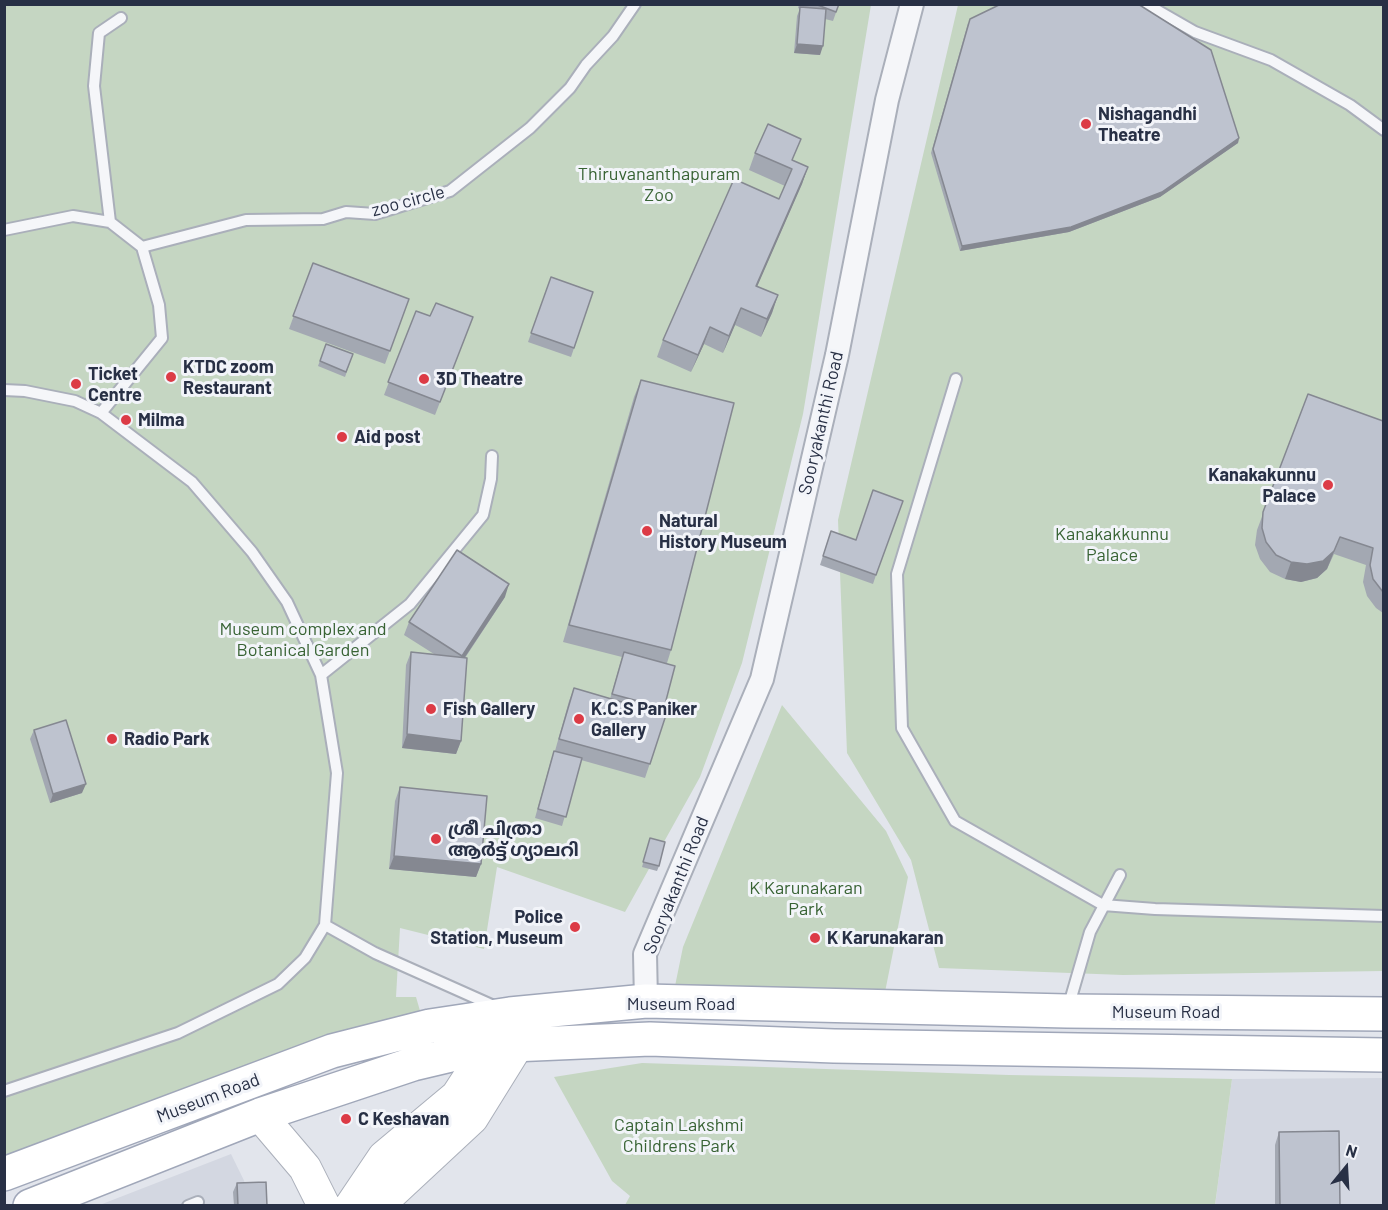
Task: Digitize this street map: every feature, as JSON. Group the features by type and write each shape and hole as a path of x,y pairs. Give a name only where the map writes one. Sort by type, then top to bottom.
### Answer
{"main road":[{"name":"Museum Road","path":"30,1206 260,1115 506,1034 646,1001 1067,1011 1383,1014"},
{"name":"Museum Road","path":"4,1174 332,1051 430,1026 506,1034 940,1048 1383,1055"}],"street":[{"name":"Sooryakanthi Road","path":"646,1001 645,954 762,679 837,355 887,100 912,4"},
{"path":"351,1206 384,1157 456,1096 506,1034"},
{"path":"382,1206 386,1198 472,1118 506,1034"},
{"path":"260,1115 305,1167 324,1206"}],"lane":[{"name":"zoo circle","path":"142,247 246,220 323,219 346,212 375,214 450,191 530,128 570,88 586,65 613,36 635,4"},
{"path":"1146,4 1195,32 1271,60 1350,105 1383,130"},
{"path":"110,222 94,86 99,33 121,18"},
{"path":"4,230 74,216 110,222 142,247 159,305 162,338 101,413"},
{"path":"956,380 897,574 902,728 956,822 1103,905 1155,909 1383,916"},
{"path":"4,390 25,391 75,401 101,413 192,482 252,552 287,602 321,675 337,773 325,925 305,958 278,984 178,1033 4,1091"},
{"path":"321,675 410,604 483,515 491,479 492,456"},
{"path":"1067,1011 1090,932 1120,875"},
{"path":"325,925 375,953 506,1034"}],"shaded area":[{"path":"1383,1078 1383,1205 1215,1206 1232,1079"},
{"path":"231,1154 256,1205 97,1206"}],"green space":[{"name":"Museum complex and Botanical Garden","path":"5,5 871,5 803,414 742,663 700,777 625,912 497,867 484,949 400,928 396,997 416,997 423,1021 5,1166"},
{"name":"Kanakakkunnu Palace","path":"958,5 1383,5 1383,971 1123,975 939,968 911,860 847,753 838,520"},
{"name":"K Karunakaran Park","path":"782,705 886,831 908,877 884,997 675,986 683,947"},
{"name":"Captain Lakshmi Childrens Park","path":"642,1063 1009,1075 1232,1079 1215,1205 625,1205 630,1196 612,1181 554,1077"}],"building":[{"path":"815,4 839,4 836,12"},
{"name":"Nishagandhi Theatre","path":"1001,4 1138,4 1211,50 1239,138 1162,192 1071,227 962,246 933,149 970,19"},
{"path":"800,7 826,9 823,46 797,44"},
{"path":"768,124 801,139 792,160 808,167 756,286 778,295 767,319 741,308 729,336 710,327 698,355 663,340 734,179 779,199 792,169 755,153"},
{"path":"313,263 409,299 390,351 293,316"},
{"path":"551,277 593,292 574,348 531,333"},
{"path":"436,303 473,317 440,402 388,382 416,311 430,316"},
{"path":"326,344 353,354 346,372 320,361"},
{"name":"Natural History Museum","path":"641,380 734,403 671,650 569,625"},
{"name":"Kanakakunnu Palace","path":"1308,394 1383,421 1383,592 1373,579 1370,565 1373,548 1340,537 1334,551 1323,561 1307,564 1291,562 1276,555 1266,542 1262,528 1263,512"},
{"path":"873,490 903,501 876,575 823,556 831,531 856,540"},
{"path":"457,550 509,584 462,656 409,622"},
{"name":"Fish Gallery","path":"411,652 467,658 461,741 407,734"},
{"path":"624,652 675,666 664,708 612,694"},
{"path":"574,688 666,715 650,764 559,739"},
{"path":"66,720 86,784 53,794 34,730"},
{"path":"554,751 582,758 566,817 538,809"},
{"name":"ശ്രീ ചിത്രാ ആർട്ട് ഗ്യാലറി","path":"400,787 487,796 481,864 394,856"},
{"path":"650,838 665,842 659,866 643,862"},
{"path":"1339,1131 1340,1206 1280,1206 1279,1132"},
{"path":"266,1182 267,1206 238,1206 237,1183"}],"place":[{"name":"Nishagandhi Theatre","path":"1086,124"},
{"name":"KTDC zoom Restaurant","path":"171,377"},
{"name":"3D Theatre","path":"424,379"},
{"name":"Ticket Centre","path":"76,384"},
{"name":"Milma","path":"126,420"},
{"name":"Aid post","path":"342,437"},
{"name":"Kanakakunnu Palace","path":"1328,485"},
{"name":"Natural History Museum","path":"647,531"},
{"name":"Fish Gallery","path":"431,709"},
{"name":"K.C.S Paniker Gallery","path":"579,719"},
{"name":"Radio Park","path":"112,739"},
{"name":"ശ്രീ ചിത്രാ ആർട്ട് ഗ്യാലറി","path":"436,839"},
{"name":"Police Station, Museum","path":"575,927"},
{"name":"K Karunakaran","path":"815,938"},
{"name":"C Keshavan","path":"346,1119"}],"park label":[{"name":"Thiruvananthapuram Zoo","path":"659,184"}]}
